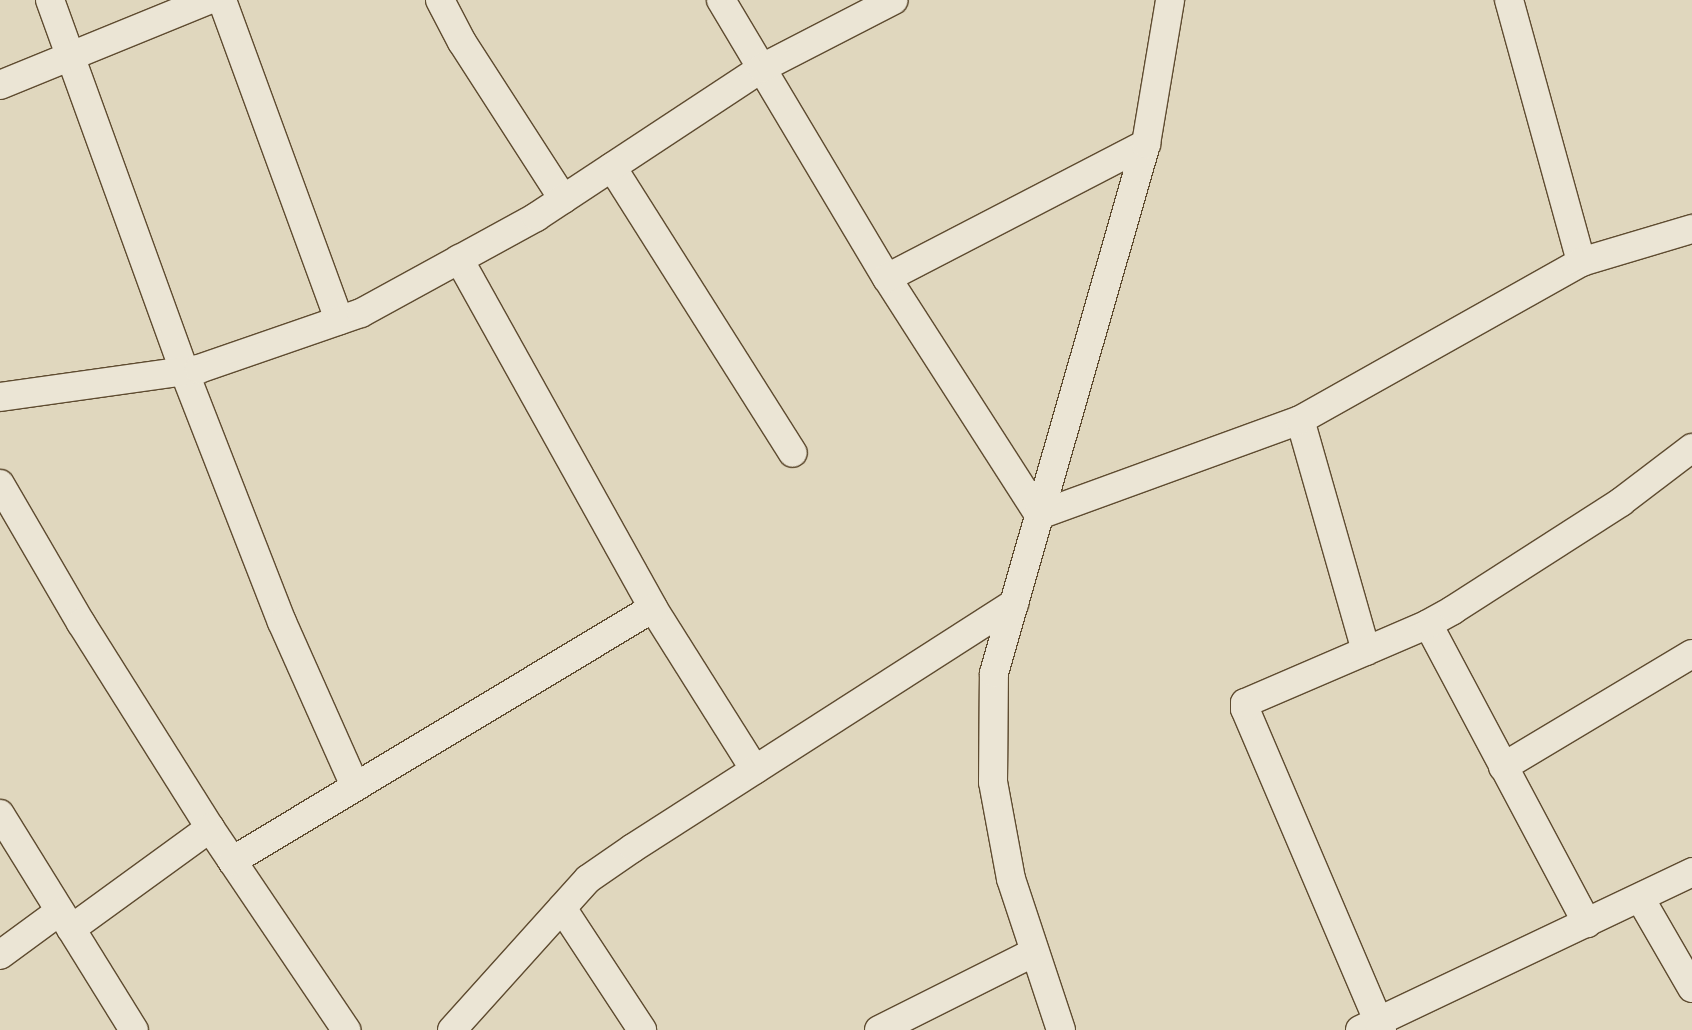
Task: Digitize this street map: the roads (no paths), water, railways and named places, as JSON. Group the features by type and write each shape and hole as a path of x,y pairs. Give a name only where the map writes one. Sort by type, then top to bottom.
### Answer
{"street":[{"path":"50,0 184,371 282,622 355,786"},
{"path":"0,85 208,0"},
{"path":"222,0 339,320"},
{"path":"440,0 462,42 563,199"},
{"path":"721,0 887,278 1039,515"},
{"path":"0,397 199,369 360,313 536,217 762,68 894,0"},
{"path":"1061,1030 1011,879 993,782 994,673 1146,144 1170,0"},
{"path":"1509,0 1581,262"},
{"path":"887,278 1146,144"},
{"path":"612,167 793,453"},
{"path":"1039,515 1300,420 1581,262 1692,229"},
{"path":"459,259 653,608 755,770"},
{"path":"1300,420 1366,650"},
{"path":"1692,448 1621,502 1428,624 1245,703 1245,709 1373,1027 1692,872"},
{"path":"0,484 81,623 210,828 346,1030"},
{"path":"452,1030 588,879 1014,603"},
{"path":"232,861 653,608"},
{"path":"1428,624 1587,923"},
{"path":"1503,767 1692,654"},
{"path":"0,814 134,1030"},
{"path":"0,954 66,920 210,828"},
{"path":"1640,898 1692,988"},
{"path":"562,908 642,1030"},
{"path":"879,1030 1035,952"}]}
